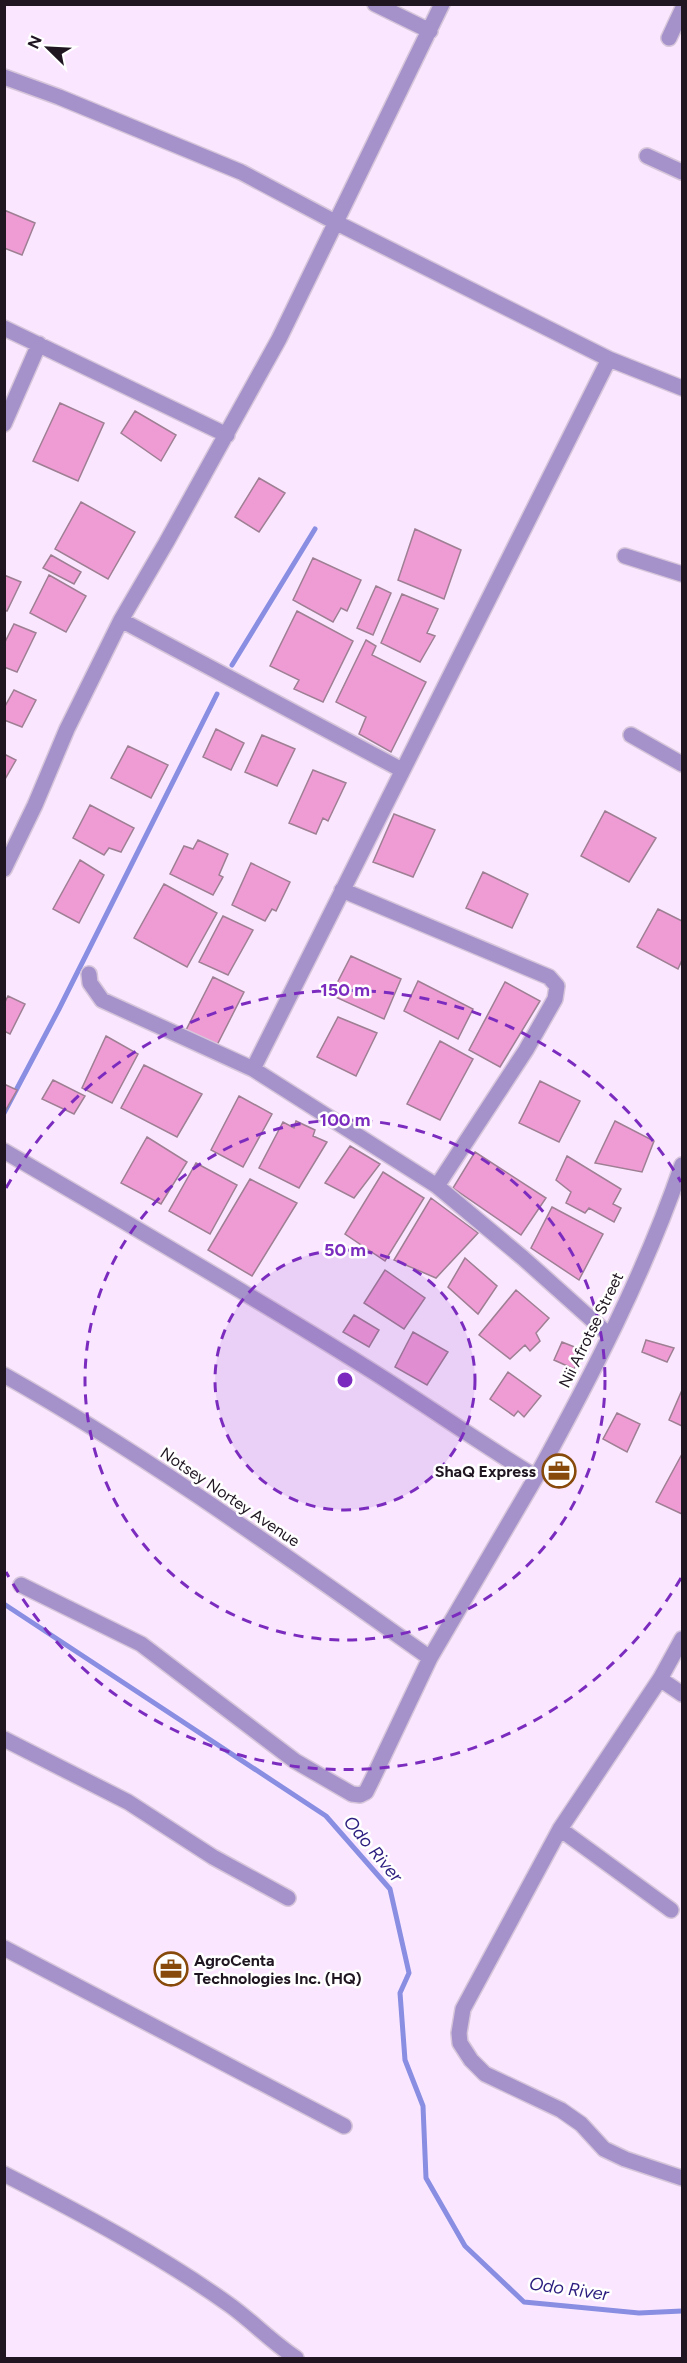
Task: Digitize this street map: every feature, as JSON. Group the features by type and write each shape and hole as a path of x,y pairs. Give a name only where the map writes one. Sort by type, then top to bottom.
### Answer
{"street":[{"path":"375,4 430,32"},
{"path":"4,869 35,805 67,729 121,620 279,339 442,4"},
{"path":"669,38 682,10"},
{"path":"4,77 59,97 241,172 335,222 609,359 682,388"},
{"path":"647,156 682,172"},
{"path":"4,328 227,435"},
{"path":"4,424 39,344"},
{"path":"253,1070 609,359"},
{"path":"625,556 682,574"},
{"path":"121,620 402,770"},
{"path":"632,735 682,764"},
{"path":"342,890 549,977 557,986 555,999 526,1050 437,1186"},
{"path":"89,974 90,983 102,1000 253,1070 437,1186 523,1258 609,1335"},
{"path":"4,1151 187,1258 366,1367 536,1477"},
{"name":"Nii Afrotse Street","path":"21,1586 141,1644 295,1761 352,1794 360,1796 366,1792 430,1658 536,1477 609,1335 680,1184 682,1165"},
{"name":"Notsey Nortey Avenue","path":"4,1375 64,1408 213,1505 430,1658"},
{"path":"682,1639 660,1679 560,1829 463,2009 459,2033 460,2043 471,2060 485,2074 561,2110 580,2124 604,2149 625,2159 682,2178"},
{"path":"660,1679 682,1694"},
{"path":"4,1739 128,1802 213,1857 288,1898"},
{"path":"560,1829 671,1910"},
{"path":"4,1948 344,2126"},
{"path":"4,2174 106,2227 171,2266 233,2307 296,2358"}],"building":[{"path":"4,210 35,223 22,255 4,248"},
{"path":"60,403 104,423 78,481 33,461"},
{"path":"135,411 176,435 161,461 121,433"},
{"path":"259,478 285,493 259,532 235,517"},
{"path":"81,502 135,532 108,579 55,549"},
{"path":"415,529 461,550 444,599 398,580"},
{"path":"51,555 81,572 74,584 43,568"},
{"path":"313,558 361,580 347,611 341,608 333,622 293,600"},
{"path":"4,575 21,582 7,611 4,610"},
{"path":"49,575 86,596 66,632 30,613"},
{"path":"376,586 391,593 373,635 357,628"},
{"path":"402,594 438,609 427,633 435,636 420,662 381,643"},
{"path":"297,611 353,641 323,702 294,689 299,680 270,666"},
{"path":"14,624 36,633 17,672 4,667 4,644"},
{"path":"366,640 376,646 372,655 426,682 391,752 359,734 366,717 336,702"},
{"path":"14,690 36,700 22,727 4,720 4,708"},
{"path":"216,729 244,743 231,770 203,757"},
{"path":"262,735 295,749 277,786 245,772"},
{"path":"128,746 168,765 151,798 111,778"},
{"path":"4,754 16,760 4,781"},
{"path":"313,770 346,783 328,821 323,818 316,834 289,823"},
{"path":"90,805 134,828 121,852 109,848 104,855 73,838"},
{"path":"605,811 656,838 629,882 581,856"},
{"path":"394,814 435,830 413,877 373,862"},
{"path":"198,840 228,854 219,875 223,877 213,895 170,874 184,846 193,849"},
{"path":"80,860 104,875 79,923 53,909"},
{"path":"251,863 290,882 276,911 272,909 265,921 232,905"},
{"path":"483,872 528,894 512,928 466,908"},
{"path":"164,884 217,913 187,967 134,938"},
{"path":"658,909 682,921 682,960 678,969 637,947"},
{"path":"223,916 253,930 228,975 199,962"},
{"path":"351,956 401,979 384,1019 331,995"},
{"path":"213,977 244,992 215,1049 184,1034"},
{"path":"418,981 473,1009 458,1039 404,1011"},
{"path":"505,982 540,1001 500,1067 469,1050"},
{"path":"8,996 25,1004 10,1034 4,1031 4,1004"},
{"path":"338,1017 377,1033 356,1076 317,1057"},
{"path":"106,1036 138,1054 112,1103 82,1088"},
{"path":"440,1041 473,1059 440,1120 407,1104"},
{"path":"144,1065 202,1094 177,1137 121,1108"},
{"path":"53,1080 85,1096 74,1114 42,1099"},
{"path":"540,1081 580,1101 559,1142 519,1123"},
{"path":"4,1084 17,1090 4,1113"},
{"path":"239,1096 272,1114 243,1167 211,1150"},
{"path":"296,1121 315,1130 313,1136 327,1142 299,1188 259,1168 283,1122 294,1128"},
{"path":"615,1121 654,1141 642,1172 595,1163"},
{"path":"147,1137 187,1162 161,1204 121,1183"},
{"path":"350,1146 380,1164 354,1198 325,1183"},
{"path":"475,1152 546,1198 521,1235 453,1188"},
{"path":"567,1156 621,1189 613,1204 621,1208 614,1222 589,1208 585,1213 566,1203 571,1192 556,1180"},
{"path":"196,1163 237,1185 210,1234 169,1211"},
{"path":"383,1172 424,1198 385,1261 345,1234"},
{"path":"250,1179 297,1203 252,1276 208,1250"},
{"path":"431,1198 478,1233 436,1278 394,1260"},
{"path":"552,1207 603,1234 579,1280 531,1248"},
{"path":"465,1258 497,1286 478,1314 448,1287"},
{"path":"385,1270 425,1298 404,1329 364,1303"},
{"path":"516,1290 549,1318 536,1333 540,1341 530,1351 525,1345 510,1359 479,1335"},
{"path":"354,1315 379,1330 369,1347 343,1332"},
{"path":"413,1332 448,1352 427,1385 395,1367"},
{"path":"646,1340 674,1348 667,1362 642,1352"},
{"path":"562,1342 582,1350 574,1369 554,1360"},
{"path":"508,1372 541,1396 524,1417 518,1411 514,1416 490,1399"},
{"path":"682,1390 682,1426 669,1420"},
{"path":"617,1413 640,1424 627,1452 603,1439"},
{"path":"682,1454 682,1514 656,1502"}],"waterway":[{"path":"232,665 315,529"},
{"path":"4,1113 59,1009 217,694"},
{"name":"Odo River","path":"4,1604 326,1816 390,1889 409,1973 400,1993 405,2060 423,2106 426,2178 465,2246 524,2302 639,2313 682,2311"}],"place":[{"name":"ShaQ Express","path":"559,1471"},
{"name":"AgroCenta Technologies Inc. (HQ)","path":"171,1969"}]}
